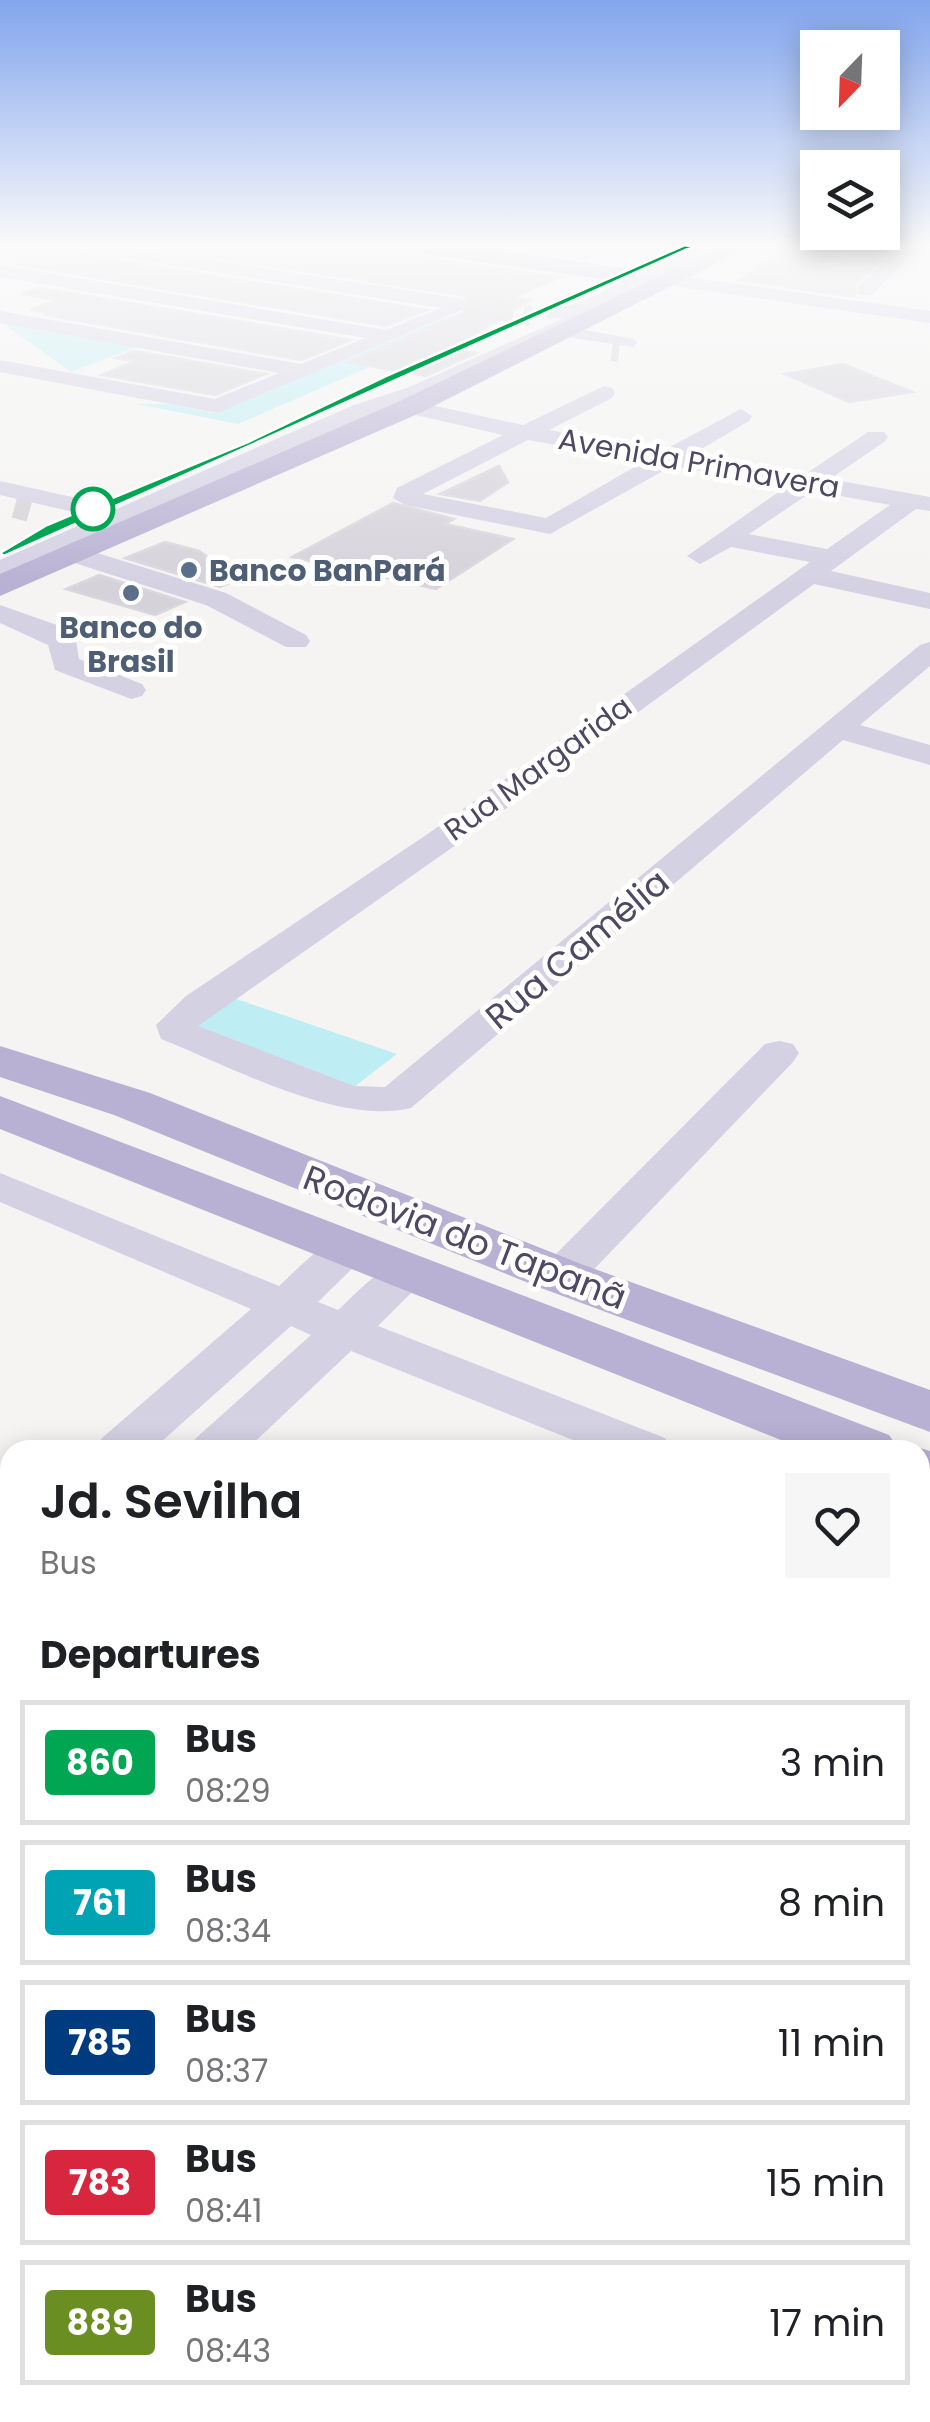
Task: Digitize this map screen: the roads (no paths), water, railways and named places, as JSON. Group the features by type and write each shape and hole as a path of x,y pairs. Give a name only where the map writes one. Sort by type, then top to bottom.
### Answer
{"main road":[{"path":"0,586 74,554 277,448 389,378 439,360"},
{"path":"0,553 32,502 277,448 418,403 509,360"},
{"name":"Rodovia do Tapanã","path":"0,1061 132,1104 561,1276 930,1412"},
{"name":"Rodovia do Tapanã","path":"0,1111 407,1274 841,1440"}],"street":[{"path":"24,360 41,374"},
{"path":"248,360 306,370"},
{"path":"0,366 192,403 228,403 330,360"},
{"path":"0,570 362,410 430,387 488,360"},
{"path":"604,394 406,493 406,499 531,525 560,522 741,416"},
{"name":"Avenida Primavera","path":"418,403 534,429 924,495"},
{"path":"700,556 876,438"},
{"name":"Rua Margarida","path":"182,1036 175,1031 176,1025 192,1010 441,840 817,565 924,495"},
{"path":"726,538 930,601"},
{"path":"74,554 216,600 296,641"},
{"path":"0,613 47,630 62,641 65,664 78,672 131,690"},
{"name":"Rua Camélia","path":"182,1036 343,1096 367,1102 396,1099 930,651"},
{"path":"839,729 930,755"},
{"path":"561,1276 779,1053"},
{"path":"0,1186 286,1307 622,1440"},
{"path":"132,1440 348,1250"},
{"path":"225,1440 407,1274"}],"tunnel":[{"path":"15,505 30,509"}],"place":[{"name":"Banco BanPará","path":"189,570"},
{"name":"Banco do Brasil","path":"131,593"}]}
